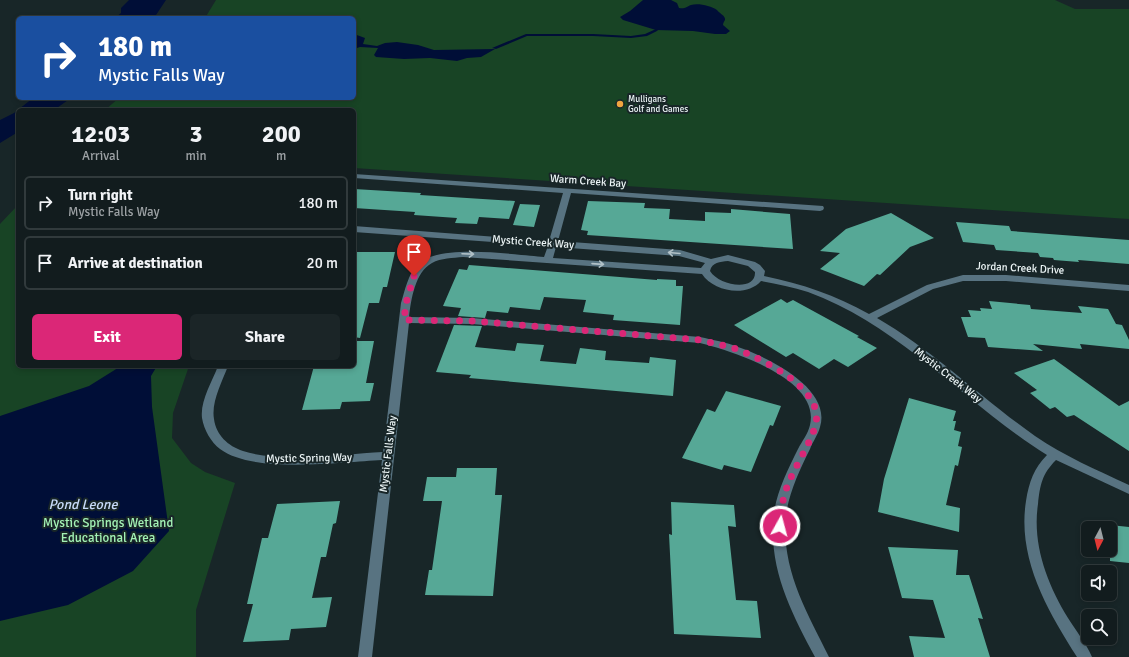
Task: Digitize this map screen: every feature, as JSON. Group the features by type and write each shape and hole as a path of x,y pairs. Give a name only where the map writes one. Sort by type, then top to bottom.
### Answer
{"street":[{"name":"Warm Creek Bay","path":"356,176 820,208"},
{"path":"548,260 568,191"},
{"name":"Mystic Creek Way","path":"356,229 680,253 712,262"},
{"name":"Mystic Creek Way","path":"430,260 463,254 705,271"},
{"path":"728,258 745,261 758,268 760,274 759,278 750,285 733,287 717,284 711,280 705,271 706,267 712,262 728,258"},
{"name":"Mystic Falls Way","path":"365,657 406,303 414,276 420,267 430,260"},
{"name":"Mystic Creek Way","path":"759,278 795,285 817,292 870,318 897,335 1012,425 1055,454 1081,468 1129,490"},
{"name":"Jordan Creek Drive","path":"870,318 930,287 963,278 1006,278 1129,288"},
{"path":"404,320 472,321 700,340 749,354 792,380 803,389 810,398 814,405 816,421 786,489 782,504 780,548 784,570 799,616 822,657"},
{"name":"Mystic Spring Way","path":"222,368 209,406 207,417 209,427 214,437 234,452 247,456 278,460 388,456"},
{"path":"1055,454 1042,468 1035,483 1030,512 1031,539 1035,560 1043,583 1054,607 1085,657"}],"green space":[{"name":"Mulligans Golf and Games","path":"216,0 1055,0 1075,9 1129,9 1129,219 356,168 356,108 107,108 117,100 356,100 356,16 206,16"},
{"name":"Mystic Springs Wetland Educational Area","path":"16,207 16,368 188,368 173,413 172,438 191,463 205,472 235,483 196,610 196,657 0,657 0,224"}],"water":[{"path":"129,0 166,0 155,16 117,16 121,13 121,8"},
{"path":"643,0 671,0 677,3 679,8 684,8 694,4 712,7 724,17 725,20 723,25 730,31 726,34 715,34 693,31 656,30 623,20 620,17"},
{"path":"356,35 365,38 363,44 377,46 385,43 397,42 418,45 434,50 495,49 481,57 467,58 457,61 430,58 404,59 376,57 374,55 378,48 360,47 356,48"},
{"path":"30,100 68,100 57,108 20,108"},
{"path":"16,111 16,133 0,143 0,120"},
{"name":"Pond Leone","path":"118,368 156,368 151,376 152,407 169,531 133,571 68,605 0,621 0,416 89,386"}],"building":[{"path":"356,189 515,201 509,219 479,217 477,224 455,223 457,218 414,215 415,212 356,208"},
{"path":"588,201 645,203 644,208 670,209 669,219 705,221 705,212 731,213 731,209 790,214 793,249 587,235 588,231 581,230"},
{"path":"520,204 540,205 534,227 513,225"},
{"path":"891,213 934,238 910,247 880,275 877,274 864,286 820,269 840,253 820,251 846,229"},
{"path":"956,222 1009,226 1011,231 1129,240 1129,264 1078,260 1079,262 1054,260 1053,258 1040,257 1038,253 996,250 994,245 963,242"},
{"path":"356,252 395,252 387,287 383,287 379,303 369,303 360,338 356,337"},
{"path":"469,265 657,280 676,280 676,286 683,286 680,325 613,320 614,315 583,312 586,300 544,297 540,310 510,307 508,313 487,311 485,318 458,316 461,308 443,306 459,269 467,270"},
{"path":"781,299 787,303 793,300 859,336 857,337 877,348 848,367 834,359 819,369 793,353 786,357 734,325"},
{"path":"989,301 1030,305 1031,309 1082,313 1078,306 1108,309 1116,324 1122,325 1129,340 1129,349 1080,344 1082,349 1033,344 1043,351 988,347 985,338 968,337 961,317 971,317 968,310 981,311 980,308 992,309"},
{"path":"454,325 482,326 475,347 515,351 517,343 544,345 540,361 576,364 580,348 606,351 605,360 649,363 650,357 676,360 673,396 469,378 471,375 436,372"},
{"path":"356,341 374,341 366,383 374,383 370,401 342,402 340,409 302,410 313,368 356,368"},
{"path":"1054,359 1119,406 1129,401 1129,451 1074,415 1067,417 1055,407 1050,409 1030,393 1037,390 1014,373"},
{"path":"726,391 781,406 773,426 770,425 751,472 724,465 722,470 682,458 707,409 715,412"},
{"path":"909,398 956,411 953,421 956,421 954,430 961,432 958,446 962,447 958,466 955,465 946,505 960,508 959,532 878,512 884,479"},
{"path":"457,468 497,468 495,495 502,495 493,596 425,595 429,570 432,570 442,501 423,501 427,477 456,477"},
{"path":"340,501 336,523 333,524 326,557 321,557 312,598 332,597 326,627 291,629 289,640 243,642 253,604 247,604 262,538 268,538 277,504"},
{"path":"671,502 734,505 736,527 728,526 736,600 757,601 761,638 674,634 669,534 672,535"},
{"path":"1117,526 1129,527 1129,563 1110,561 1110,557 1117,557"},
{"path":"888,547 958,550 956,575 969,575 983,619 978,618 990,657 914,657 909,636 945,638 933,600 902,598"}],"waterway":[{"path":"494,48 526,35 593,35 631,37 646,35 656,30"}],"place":[{"name":"Mulligans Golf and Games","path":"620,104"}],"route":[{"path":"414,276 406,303 404,320 472,321 700,340 734,348 749,354 782,373 803,389 810,398 814,405 816,421 786,489 782,504 780,526"}]}
